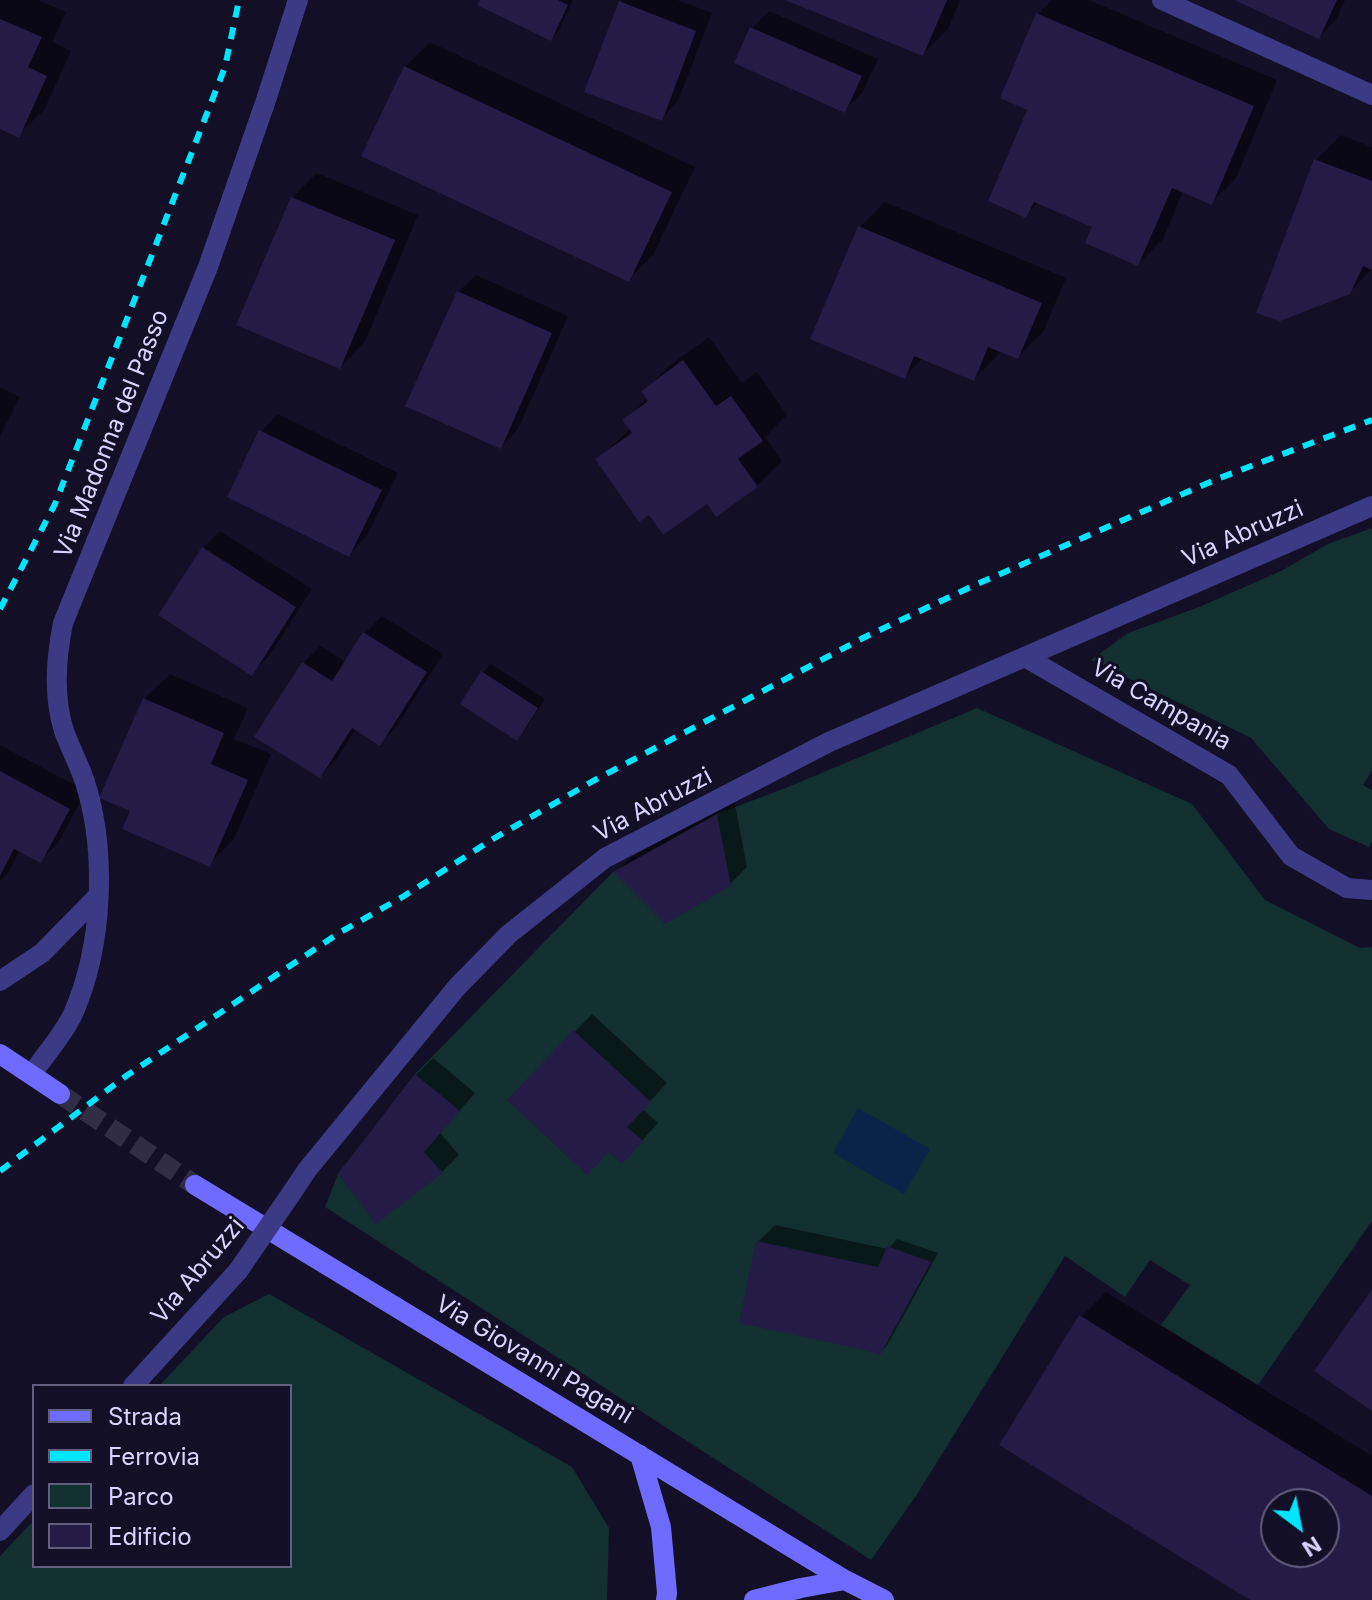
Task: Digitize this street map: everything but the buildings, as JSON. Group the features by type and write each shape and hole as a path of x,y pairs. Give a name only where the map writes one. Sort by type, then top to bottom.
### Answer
{"street":[{"name":"Via Madonna del Passo","path":"32,1074 71,1018 85,983 93,950 98,896 100,865 85,782 58,705 56,677 63,623 208,267 298,0"},
{"path":"1162,0 1372,95"},
{"name":"Via Abruzzi","path":"135,1384 238,1271 307,1170 457,987 509,934 605,858 829,742 1372,506"},
{"name":"Via Campania","path":"1025,657 1229,775 1291,856 1347,888 1372,890"},
{"path":"0,981 42,953 98,896"},
{"path":"0,1054 60,1094"},
{"name":"Via Giovanni Pagani","path":"195,1185 845,1580 884,1600"},
{"path":"640,1455 661,1527 666,1600"},
{"path":"0,1531 32,1496"},
{"path":"754,1600 845,1580"},
{"path":"836,1600 845,1580"}],"green space":[{"path":"1372,528 1372,771 1363,785 1372,790 1372,842 1369,847 1329,829 1251,738 1091,660 1128,633 1199,607 1281,571 1328,544"},
{"path":"977,708 1192,804 1265,900 1360,948 1372,947 1372,1221 1258,1385 1161,1325 1190,1285 1150,1260 1125,1297 1065,1256 916,1496 871,1560 325,1207 338,1174 415,1074 613,872 717,814"},
{"path":"269,1294 572,1467 609,1528 607,1600 0,1600 0,1556 32,1522 32,1568 292,1568 292,1384 161,1384 224,1317"}],"water":[{"path":"858,1108 930,1149 904,1194 833,1153"}],"tunnel":[{"path":"60,1094 195,1185"}],"railway":[{"path":"0,609 55,504 225,67 239,0"},
{"path":"0,1171 126,1076 339,933 593,781 863,638 975,585 1217,479 1372,420"}]}
